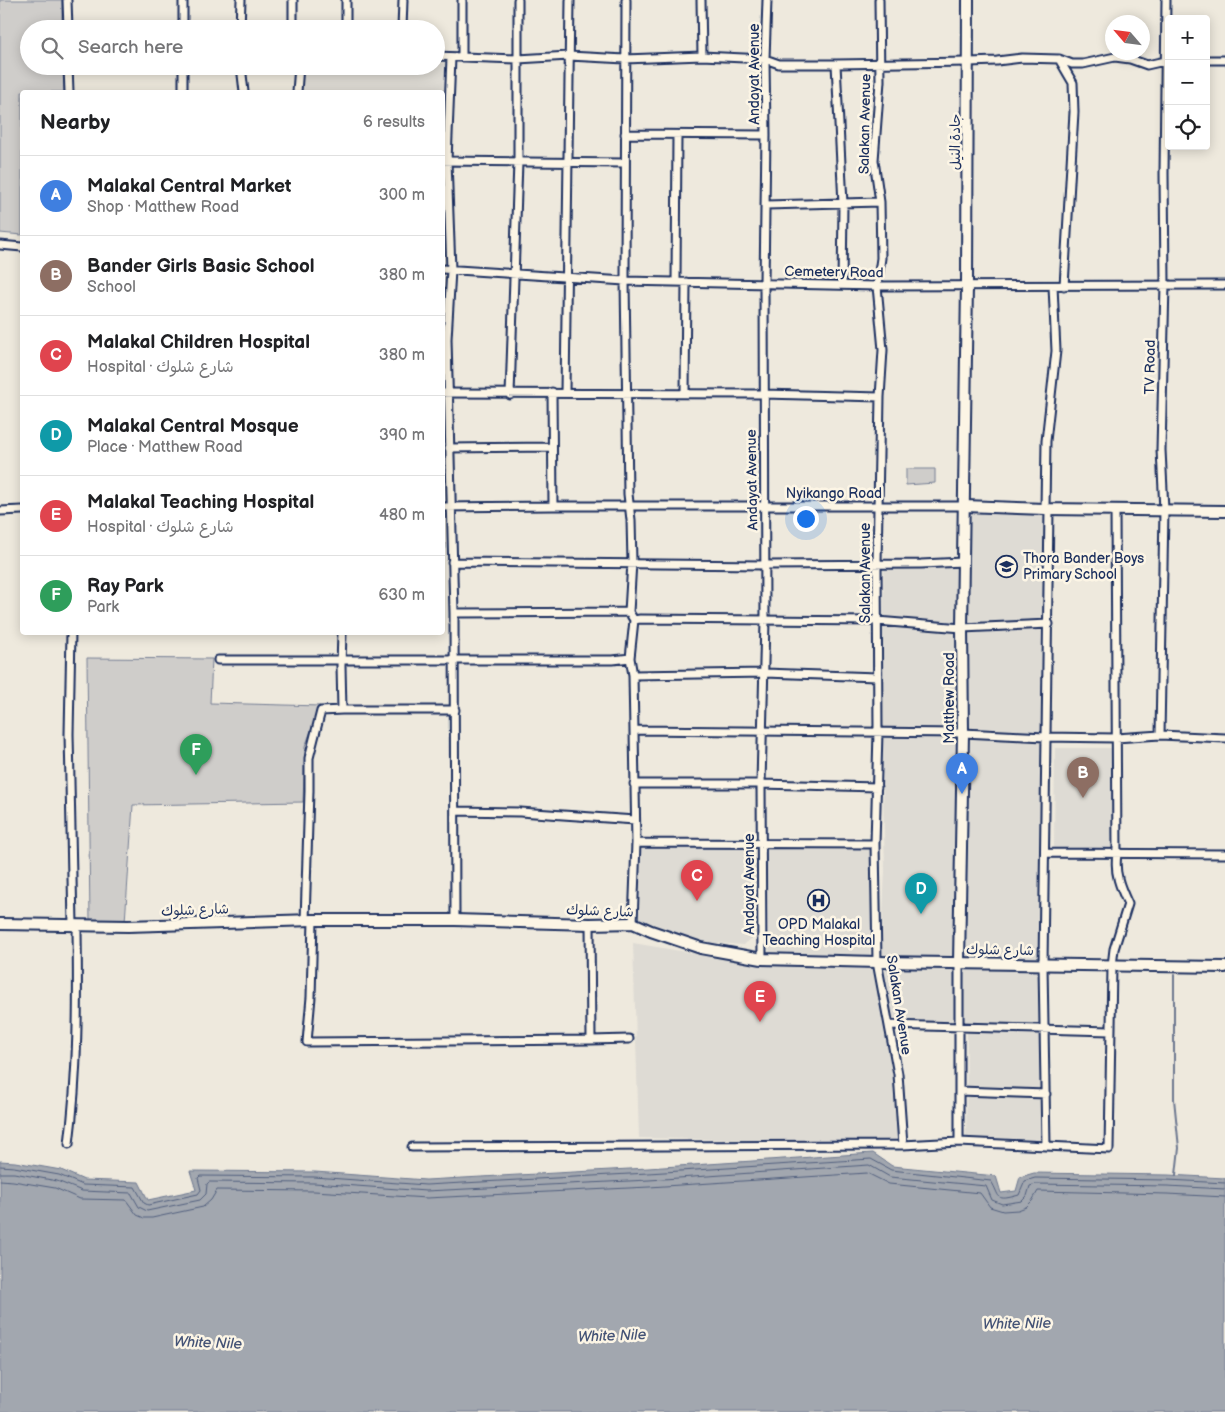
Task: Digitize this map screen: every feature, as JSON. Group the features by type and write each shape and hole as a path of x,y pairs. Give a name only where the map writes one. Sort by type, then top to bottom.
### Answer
{"street":[{"path":"67,0 68,20"},
{"path":"183,0 183,20"},
{"path":"240,20 241,0"},
{"path":"293,0 293,20"},
{"path":"346,0 346,20"},
{"path":"402,20 403,0"},
{"path":"462,0 462,56"},
{"path":"510,395 518,162 518,0"},
{"path":"565,393 570,0"},
{"path":"626,0 625,281 629,507 632,562 629,612 634,620 630,658 634,730 636,843 633,923"},
{"path":"701,0 702,56"},
{"name":"Andayat Avenue","path":"762,959 761,784 765,673 764,283 767,0"},
{"name":"Salakan Avenue","path":"879,0 878,64 880,80 874,160 880,202 881,258 877,286 884,350 880,397 877,564 877,962 898,1074 903,1145"},
{"name":"جادة النيل","path":"967,285 968,0"},
{"name":"TV Road","path":"1166,0 1166,15"},
{"path":"445,57 518,59 569,56 625,58 702,56 765,59 778,64 969,62 1022,58 1059,59 1072,64 1083,64 1115,57 1130,59 1147,65 1165,60"},
{"path":"445,146 451,57"},
{"path":"1059,59 1073,83 1074,112 1064,286"},
{"path":"1210,60 1225,60"},
{"path":"836,64 843,204 842,285"},
{"path":"68,75 69,90"},
{"path":"183,75 183,90"},
{"path":"242,75 244,90"},
{"path":"297,90 298,75"},
{"name":"TV Road","path":"1160,735 1164,510 1161,450 1165,284 1166,105"},
{"path":"625,134 766,135"},
{"path":"676,282 677,135"},
{"path":"445,161 625,163"},
{"path":"445,177 451,270 446,339 445,394 449,448 446,507 452,562 455,661 455,920"},
{"path":"766,205 880,202"},
{"path":"0,245 20,247"},
{"name":"Cemetery Road","path":"445,269 625,281 877,286 1225,285"},
{"path":"685,394 686,282"},
{"name":"Matthew Road","path":"959,1142 959,963 963,733 962,628 967,285"},
{"path":"1046,1146 1043,965 1045,738 1049,624 1046,441 1056,351 1053,286"},
{"path":"445,394 510,395 552,392 880,397"},
{"path":"552,392 553,506"},
{"path":"449,448 552,448"},
{"name":"Nyikango Road","path":"446,507 965,506 1225,511"},
{"path":"0,511 20,510"},
{"path":"412,1147 903,1145 959,1142 1109,1149 1112,966 1114,949 1128,904 1118,884 1115,865 1117,854 1115,510"},
{"path":"452,562 632,562 765,565 963,562"},
{"path":"454,613 629,612"},
{"path":"634,620 877,621 962,628 1049,624"},
{"path":"69,1144 75,1098 78,1004 77,930 73,925 69,734 71,635"},
{"path":"342,635 342,710"},
{"path":"218,660 455,661 613,660 630,658"},
{"path":"632,675 765,673 877,677"},
{"path":"455,710 321,711 309,758 311,998 307,1042 629,1039"},
{"path":"634,730 963,733 1045,738 1116,738 1160,735 1225,738"},
{"path":"634,784 761,784 877,787"},
{"path":"456,811 520,812 635,820"},
{"path":"636,843 876,844"},
{"path":"1045,853 1117,854 1142,852 1150,854 1225,854"},
{"name":"شارع شلوك","path":"0,924 128,926 309,920 633,923 701,948 762,959 1225,967"},
{"path":"590,924 591,1040"},
{"path":"889,1025 1110,1031"},
{"path":"960,1091 1046,1094"}],"shaded area":[{"path":"0,0 62,0 62,20 20,20 20,75 63,75 64,90 20,90 20,235 0,233"},
{"path":"302,75 445,75 444,90 302,90"},
{"path":"906,469 935,469 935,483 906,485"},
{"name":"Thora Bander Boys Primary School","path":"969,510 1046,511 1045,621 968,623"},
{"path":"959,563 961,625 1041,627 1042,1142 966,1138 967,1028 890,1025 879,958 881,957 885,870 881,718 884,567"},
{"path":"87,658 212,659 210,703 320,706 305,747 303,802 133,805 125,922 90,922"},
{"path":"1055,748 1112,748 1111,849 1054,849"},
{"path":"641,846 755,846 756,883 752,939 744,945 699,942 639,918"},
{"name":"OPD Malakal Teaching Hospital","path":"766,846 873,846 870,958 769,955"},
{"path":"633,943 764,965 873,969 894,1075 900,1143 639,1138"}],"water":[{"name":"White Nile","path":"873,1153 892,1166 996,1176 1001,1193 1016,1191 1020,1177 1034,1173 1168,1175 1225,1178 1225,1412 0,1412 0,1161 61,1170 84,1180 139,1182 148,1200 196,1190 190,1171 315,1172 426,1180"}],"waterway":[{"path":"1174,975 1174,1099 1179,1148 1176,1175"}],"place":[{"name":"Thora Bander Boys Primary School","path":"1007,566"},
{"name":"Ray Park","path":"196,775"},
{"name":"Malakal Central Market","path":"962,794"},
{"name":"Bander Girls Basic School","path":"1083,798"},
{"name":"Malakal Children Hospital","path":"697,901"},
{"name":"OPD Malakal Teaching Hospital","path":"819,901"},
{"name":"Malakal Central Mosque","path":"921,914"},
{"name":"Malakal Teaching Hospital","path":"760,1022"}]}
